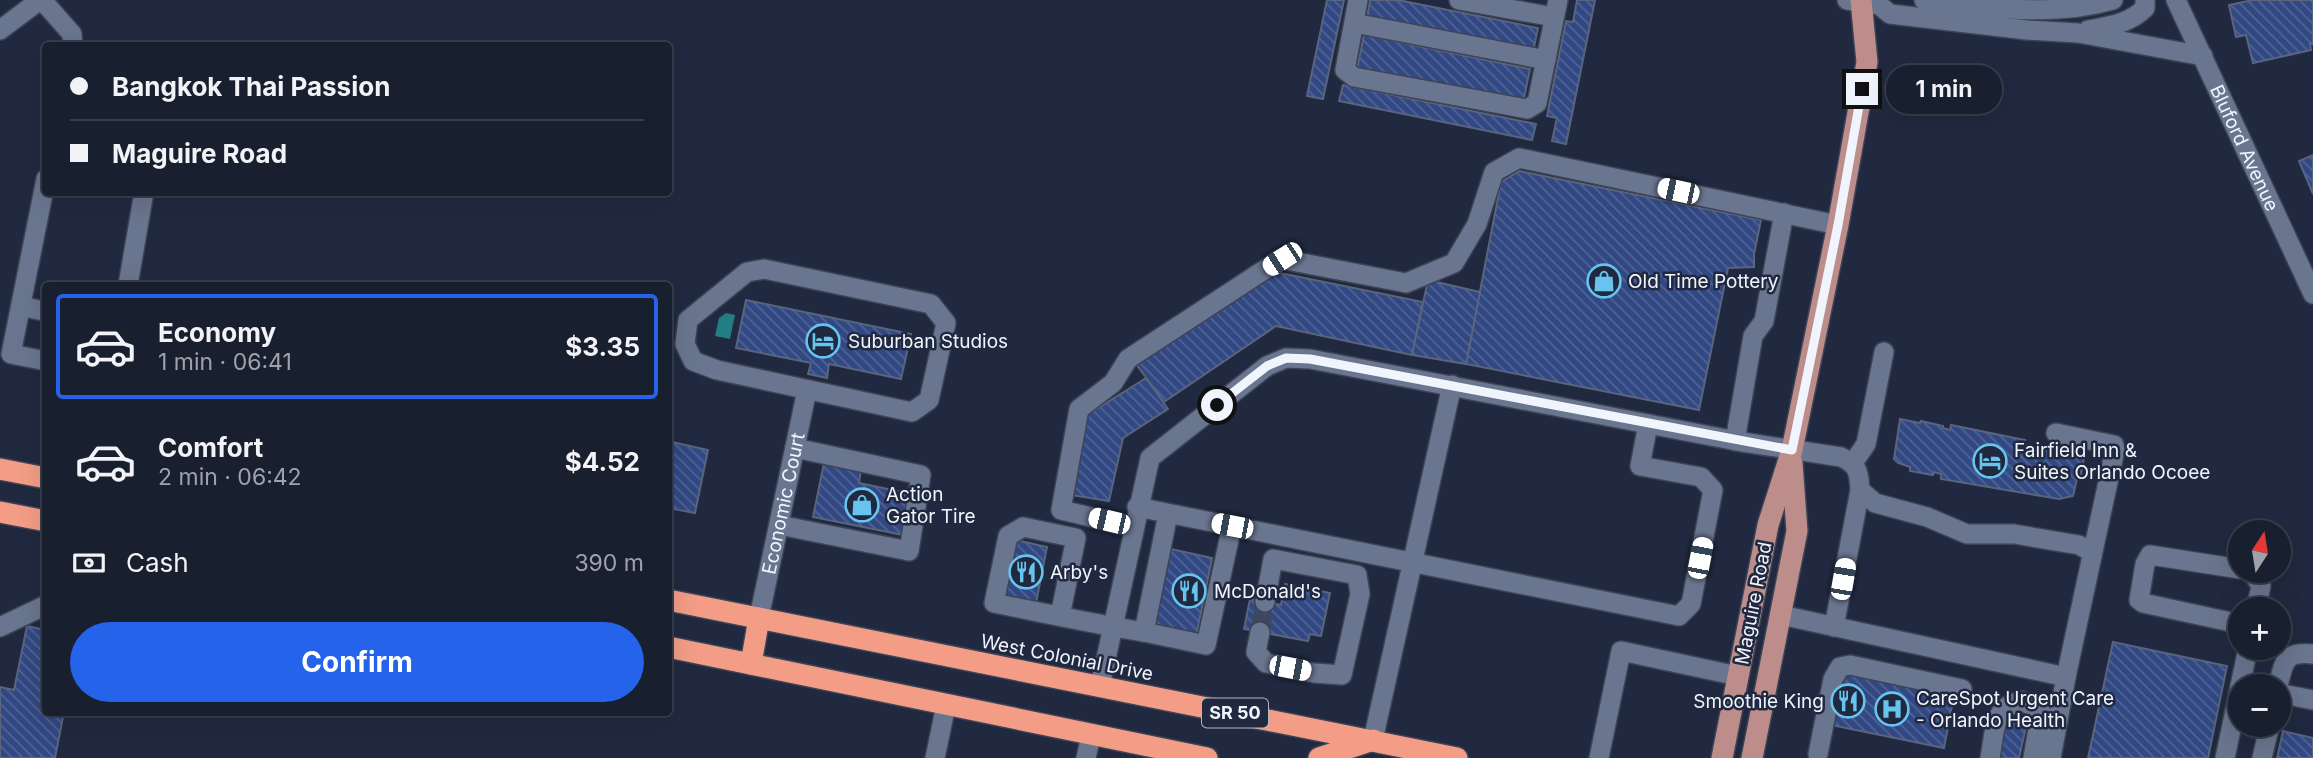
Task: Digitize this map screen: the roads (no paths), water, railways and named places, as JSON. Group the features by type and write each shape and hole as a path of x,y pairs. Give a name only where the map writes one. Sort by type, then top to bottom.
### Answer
{"highway":[{"path":"0,469 42,477"},
{"path":"0,512 42,520"},
{"name":"West Colonial Drive","path":"672,601 1457,758"},
{"path":"751,664 759,618"},
{"name":"SR 50","path":"672,649 1207,758"},
{"path":"1319,758 1373,740"}],"main road":[{"name":"Maguire Road","path":"1722,758 1768,525 1792,450 1838,225 1867,62 1868,1"},
{"name":"Maguire Road","path":"1752,758 1797,531 1792,450"}],"street":[{"path":"0,30 41,0 72,34 73,42"},
{"path":"1358,0 1346,70 1354,77 1527,109 1537,103 1556,8 1459,0"},
{"path":"1924,0 2004,9 2055,8 2114,0"},
{"name":"Bluford Avenue","path":"2176,0 2313,294"},
{"path":"1868,1 1890,14 2078,33 2203,56"},
{"path":"2078,33 2126,22 2145,8 2145,1"},
{"path":"1354,23 1546,60"},
{"path":"1048,532 1060,510 1079,409 1113,383 1128,359 1282,259 1406,283 1454,263 1477,224 1493,172 1519,158 1838,225"},
{"path":"42,360 11,354 43,196"},
{"path":"129,282 143,196"},
{"path":"1735,441 1754,336 1764,321 1784,214"},
{"path":"764,269 931,304 946,323 929,400 912,412 807,390 717,370 693,361 685,344 688,320 747,272 764,269"},
{"path":"21,306 42,311"},
{"path":"1853,463 1866,444 1884,352"},
{"path":"1100,686 1150,458 1267,366 1286,358 1310,359 1735,441 1841,457 1853,463 1859,475 1860,490 1835,627"},
{"path":"1373,740 1452,385"},
{"name":"Economic Court","path":"759,618 807,390"},
{"path":"1138,507 1679,616 1691,604 1713,490 1701,477 1640,466 1648,424"},
{"path":"2051,758 2115,450 2114,445 2056,433"},
{"path":"779,525 909,551 921,475 795,448"},
{"path":"1860,490 1875,503 1927,517 1967,534 2014,534 2079,545 2092,556"},
{"path":"1060,510 1133,527"},
{"path":"1144,632 1168,514"},
{"path":"1060,616 1076,538 1023,527 1008,536 994,603 1206,645 1232,526"},
{"path":"1259,632 1256,652 1266,663 1314,673 1342,675 1360,594 1357,575 1362,553"},
{"path":"2228,567 2150,555 2145,564 2139,600 2228,621"},
{"path":"1265,602 1273,559 1357,575"},
{"path":"0,627 42,607"},
{"path":"1781,615 2066,677"},
{"path":"1599,758 1621,651 1738,677"},
{"path":"2281,674 2284,661 2293,654 2313,654"},
{"path":"1818,754 1833,679 1840,667 1850,665 1962,689"},
{"path":"2291,695 2313,699"},
{"path":"1990,758 2000,710 2010,702 2023,701 2040,712 2033,758"},
{"path":"935,758 946,705"},
{"path":"1086,758 1091,735"},
{"path":"2225,758 2229,737"},
{"path":"2262,758 2267,737"}],"water":[{"path":"726,313 735,315 730,339 715,336 719,318"}],"tunnel":[{"path":"1260,632 1265,602"}],"place":[{"name":"Old Time Pottery","path":"1604,281"},
{"name":"Suburban Studios","path":"823,341"},
{"name":"Fairfield Inn & Suites Orlando Ocoee","path":"1990,461"},
{"name":"Action Gator Tire","path":"862,505"},
{"name":"Arby's","path":"1026,572"},
{"name":"McDonald's","path":"1189,591"},
{"name":"Smoothie King","path":"1848,701"},
{"name":"CareSpot Urgent Care - Orlando Health","path":"1892,709"}]}
